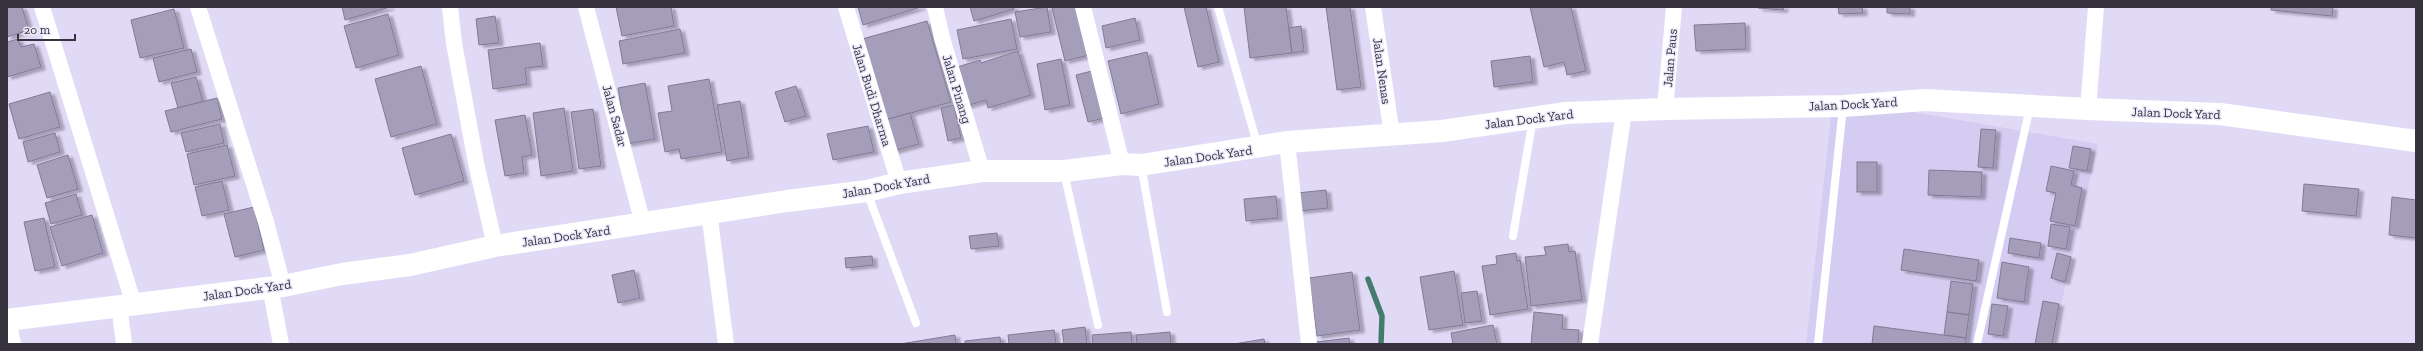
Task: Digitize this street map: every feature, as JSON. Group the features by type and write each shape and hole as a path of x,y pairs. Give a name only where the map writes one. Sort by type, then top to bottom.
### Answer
{"street":[{"path":"42,7 127,305 124,344"},
{"path":"198,7 266,222 277,263 276,286 281,344"},
{"path":"450,7 454,43 476,163 495,246"},
{"name":"Jalan Sadar","path":"586,7 643,224"},
{"name":"Jalan Budi Dharma","path":"846,7 899,183"},
{"name":"Jalan Pinang","path":"935,7 942,38 982,171"},
{"path":"1083,7 1132,164"},
{"name":"Jalan Nenas","path":"1373,7 1392,135"},
{"name":"Jalan Paus","path":"1665,109 1674,7"},
{"path":"2088,109 2096,7"},
{"name":"Jalan Dock Yard","path":"7,320 276,286 342,274 410,265 495,246 643,224 709,212 867,191 899,183 982,171 1064,171 1258,148 1288,142 1442,130 1566,113 1624,110 1844,106 1925,100 2088,109 2220,114 2416,141"},
{"path":"1590,344 1624,110"},
{"path":"1288,142 1309,344"},
{"path":"709,212 726,344"},
{"path":"7,320 13,344"}],"lane":[{"path":"1218,7 1258,148"},
{"path":"1818,344 1844,106"},
{"path":"1977,344 2030,106"},
{"path":"1513,236 1533,118"},
{"path":"1132,164 1167,312"},
{"path":"1064,171 1098,325"},
{"path":"867,191 916,323"}],"shaded area":[{"path":"1833,98 2098,144 2052,344 1806,344"}],"building":[{"path":"7,7 22,7 29,30 7,37"},
{"path":"342,7 390,7 345,20"},
{"path":"616,7 671,7 674,26 622,36"},
{"path":"858,7 921,7 863,25"},
{"path":"970,7 1014,7 1014,9 974,21"},
{"path":"1047,7 1051,32 1020,37 1015,12"},
{"path":"1081,7 1093,54 1065,61 1052,8"},
{"path":"1184,7 1206,7 1219,62 1198,67"},
{"path":"1244,7 1286,7 1292,53 1250,58"},
{"path":"1326,7 1350,7 1361,87 1337,90"},
{"path":"1530,7 1571,7 1586,71 1567,75 1564,62 1544,67"},
{"path":"1758,7 1784,7 1783,10"},
{"path":"1838,7 1862,7 1863,13 1839,14"},
{"path":"1887,7 1910,7 1910,14 1887,13"},
{"path":"2271,7 2333,7 2332,16 2271,10"},
{"path":"174,9 184,48 140,58 131,20"},
{"path":"388,14 399,55 356,68 344,26"},
{"path":"495,16 499,43 479,45 476,19"},
{"path":"1135,18 1140,40 1106,48 1102,26"},
{"path":"1011,19 1017,49 963,59 957,30"},
{"path":"927,21 951,102 885,120 862,39"},
{"path":"1745,23 1746,49 1696,51 1694,25"},
{"path":"1301,26 1304,51 1292,53 1289,28"},
{"path":"680,29 685,53 623,64 619,41"},
{"path":"18,39 21,47 34,44 41,67 7,77 7,42"},
{"path":"540,43 543,66 525,68 527,84 493,89 488,50"},
{"path":"191,49 197,72 159,82 153,58"},
{"path":"1018,51 1031,95 988,108 986,100 966,106 954,68 980,60 981,63"},
{"path":"1147,52 1159,104 1121,114 1108,61"},
{"path":"1530,56 1533,82 1494,87 1491,61"},
{"path":"1061,59 1070,105 1045,110 1037,64"},
{"path":"421,66 437,124 391,137 375,79"},
{"path":"1096,70 1108,117 1088,122 1076,75"},
{"path":"196,77 203,102 178,108 171,83"},
{"path":"709,79 722,152 681,159 679,149 665,152 658,113 672,111 668,86"},
{"path":"645,83 655,139 627,144 618,88"},
{"path":"796,86 806,116 785,122 775,92"},
{"path":"50,92 60,127 19,139 9,104"},
{"path":"217,98 222,119 171,132 165,111"},
{"path":"740,101 749,157 727,161 717,105"},
{"path":"954,105 961,138 948,141 941,108"},
{"path":"564,108 573,171 541,176 533,113"},
{"path":"593,109 601,166 579,169 571,112"},
{"path":"910,113 919,144 894,151 885,120"},
{"path":"525,115 532,155 522,157 524,173 505,176 495,120"},
{"path":"220,124 224,143 186,152 181,133"},
{"path":"868,126 874,152 833,160 827,134"},
{"path":"1981,129 1996,130 1993,168 1978,167"},
{"path":"55,133 60,152 28,162 23,142"},
{"path":"451,134 464,181 415,195 402,148"},
{"path":"227,145 235,176 194,185 187,154"},
{"path":"2073,146 2091,149 2087,171 2069,168"},
{"path":"68,155 78,189 47,198 37,165"},
{"path":"1857,162 1877,162 1877,192 1857,192"},
{"path":"2051,166 2074,171 2071,185 2082,188 2075,226 2050,221 2056,193 2046,191"},
{"path":"1929,170 1982,172 1981,197 1928,195"},
{"path":"222,181 229,210 202,216 195,187"},
{"path":"2304,184 2359,189 2356,216 2302,211"},
{"path":"1326,190 1328,208 1299,211 1297,193"},
{"path":"76,194 82,215 51,224 45,203"},
{"path":"1276,196 1278,218 1246,221 1244,199"},
{"path":"2392,197 2416,200 2416,238 2389,235"},
{"path":"254,207 264,250 235,257 224,214"},
{"path":"92,215 103,253 62,266 50,227"},
{"path":"44,218 55,267 35,271 24,222"},
{"path":"2051,224 2070,227 2066,249 2048,246"},
{"path":"997,233 999,246 971,249 969,236"},
{"path":"2010,238 2041,243 2039,258 2008,253"},
{"path":"1568,244 1569,252 1575,251 1582,300 1531,306 1525,257 1546,255 1544,247"},
{"path":"1904,249 1979,260 1976,281 1901,270"},
{"path":"1516,253 1517,261 1520,260 1528,309 1490,315 1482,266 1497,264 1496,256"},
{"path":"2057,253 2071,257 2065,282 2051,278"},
{"path":"872,256 873,265 846,268 845,258"},
{"path":"2002,262 2029,267 2024,302 1997,298"},
{"path":"634,270 640,298 618,303 612,275"},
{"path":"1454,271 1463,325 1429,330 1420,277"},
{"path":"1352,272 1360,330 1317,336 1309,278"},
{"path":"1951,281 1973,284 1969,315 1947,312"},
{"path":"1477,291 1482,321 1465,323 1461,293"},
{"path":"2043,301 2059,304 2052,344 2035,344"},
{"path":"1992,304 2008,306 2003,336 1988,334"},
{"path":"1534,312 1563,315 1562,329 1579,330 1578,344 1531,344"},
{"path":"1947,312 1969,315 1966,338 1944,335"},
{"path":"1493,325 1497,344 1453,344 1451,333"},
{"path":"1874,326 1966,338 1965,344 1872,344"},
{"path":"1085,327 1087,344 1064,344 1062,330"},
{"path":"1054,330 1056,344 1009,344 1008,335"},
{"path":"1131,332 1132,344 1093,344 1092,335"},
{"path":"1170,332 1171,344 1137,344 1136,335"},
{"path":"955,335 956,344 900,344"},
{"path":"1000,337 1001,344 965,344 965,341"},
{"path":"1349,338 1350,344 1316,344 1316,342"},
{"path":"1264,339 1265,344 1234,344"}],"waterway":[{"path":"1368,279 1382,316 1381,344"}]}
